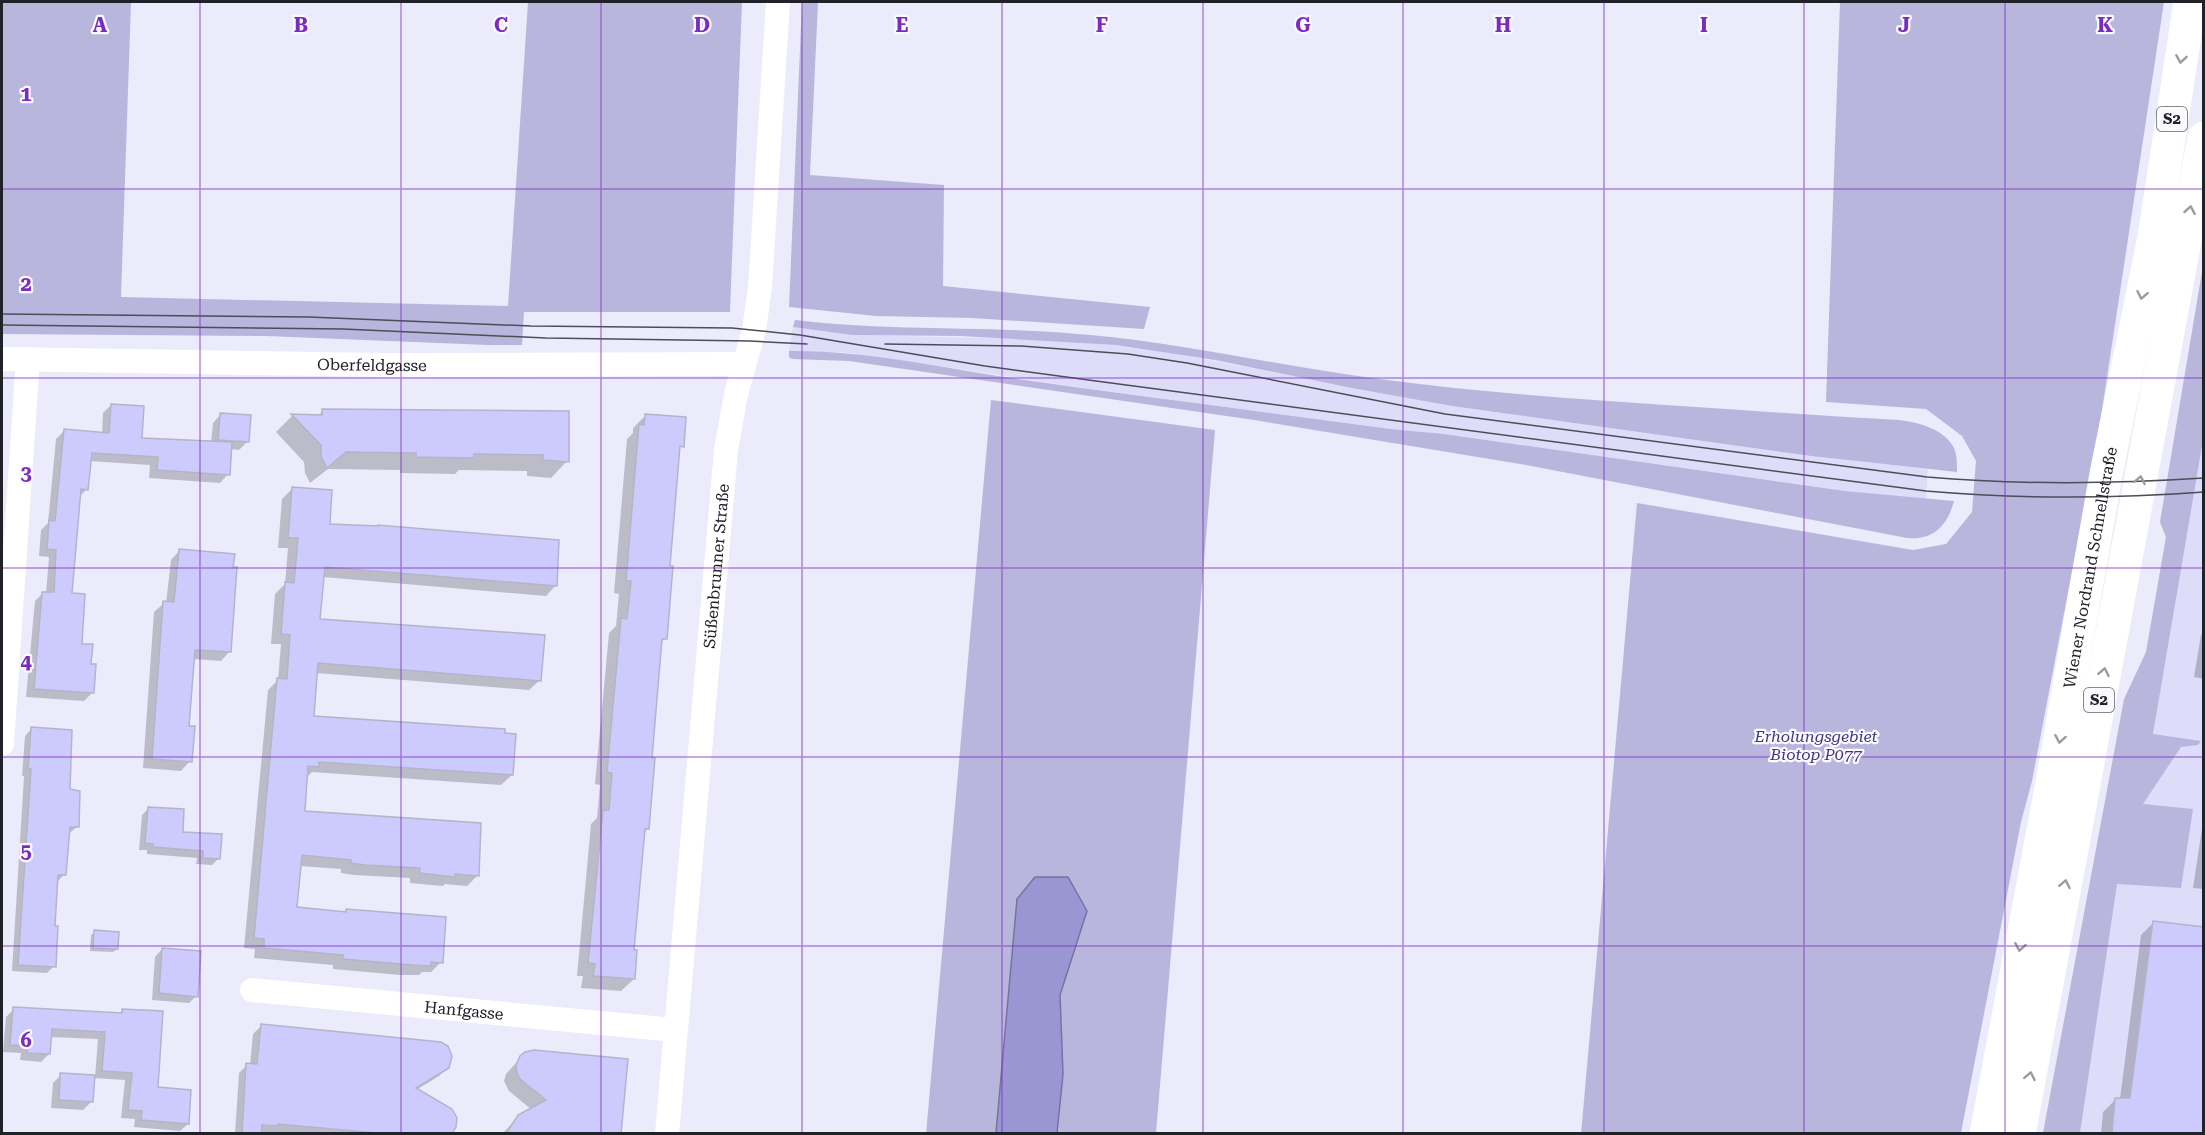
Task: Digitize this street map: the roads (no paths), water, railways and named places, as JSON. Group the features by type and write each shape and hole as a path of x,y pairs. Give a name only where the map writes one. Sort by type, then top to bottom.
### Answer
{"highway":[{"name":"Wiener Nordrand Schnellstraße","path":"1986,1134 2053,777 2106,474 2154,237 2190,2"},
{"name":"Wiener Nordrand Schnellstraße","path":"2019,1134 2204,138"}],"street":[{"name":"Süßenbrunner Straße","path":"667,1134 726,450 736,394 754,330 760,287 778,2"},
{"name":"Oberfeldgasse","path":"2,359 386,365 744,364"},
{"path":"2,744 28,359"},
{"name":"Hanfgasse","path":"252,990 675,1030"}],"tram line":[{"path":"2,314 309,317 531,326 732,328 800,335 985,366 1926,491 1996,496 2065,497 2204,492"},
{"path":"2,325 343,329 546,338 807,344"},
{"path":"885,344 1021,346 1128,354 1187,363 1445,414 1927,477 2066,483 2204,478"}],"park label":[{"name":"Erholungsgebiet Biotop P077","path":"1816,745"}]}
